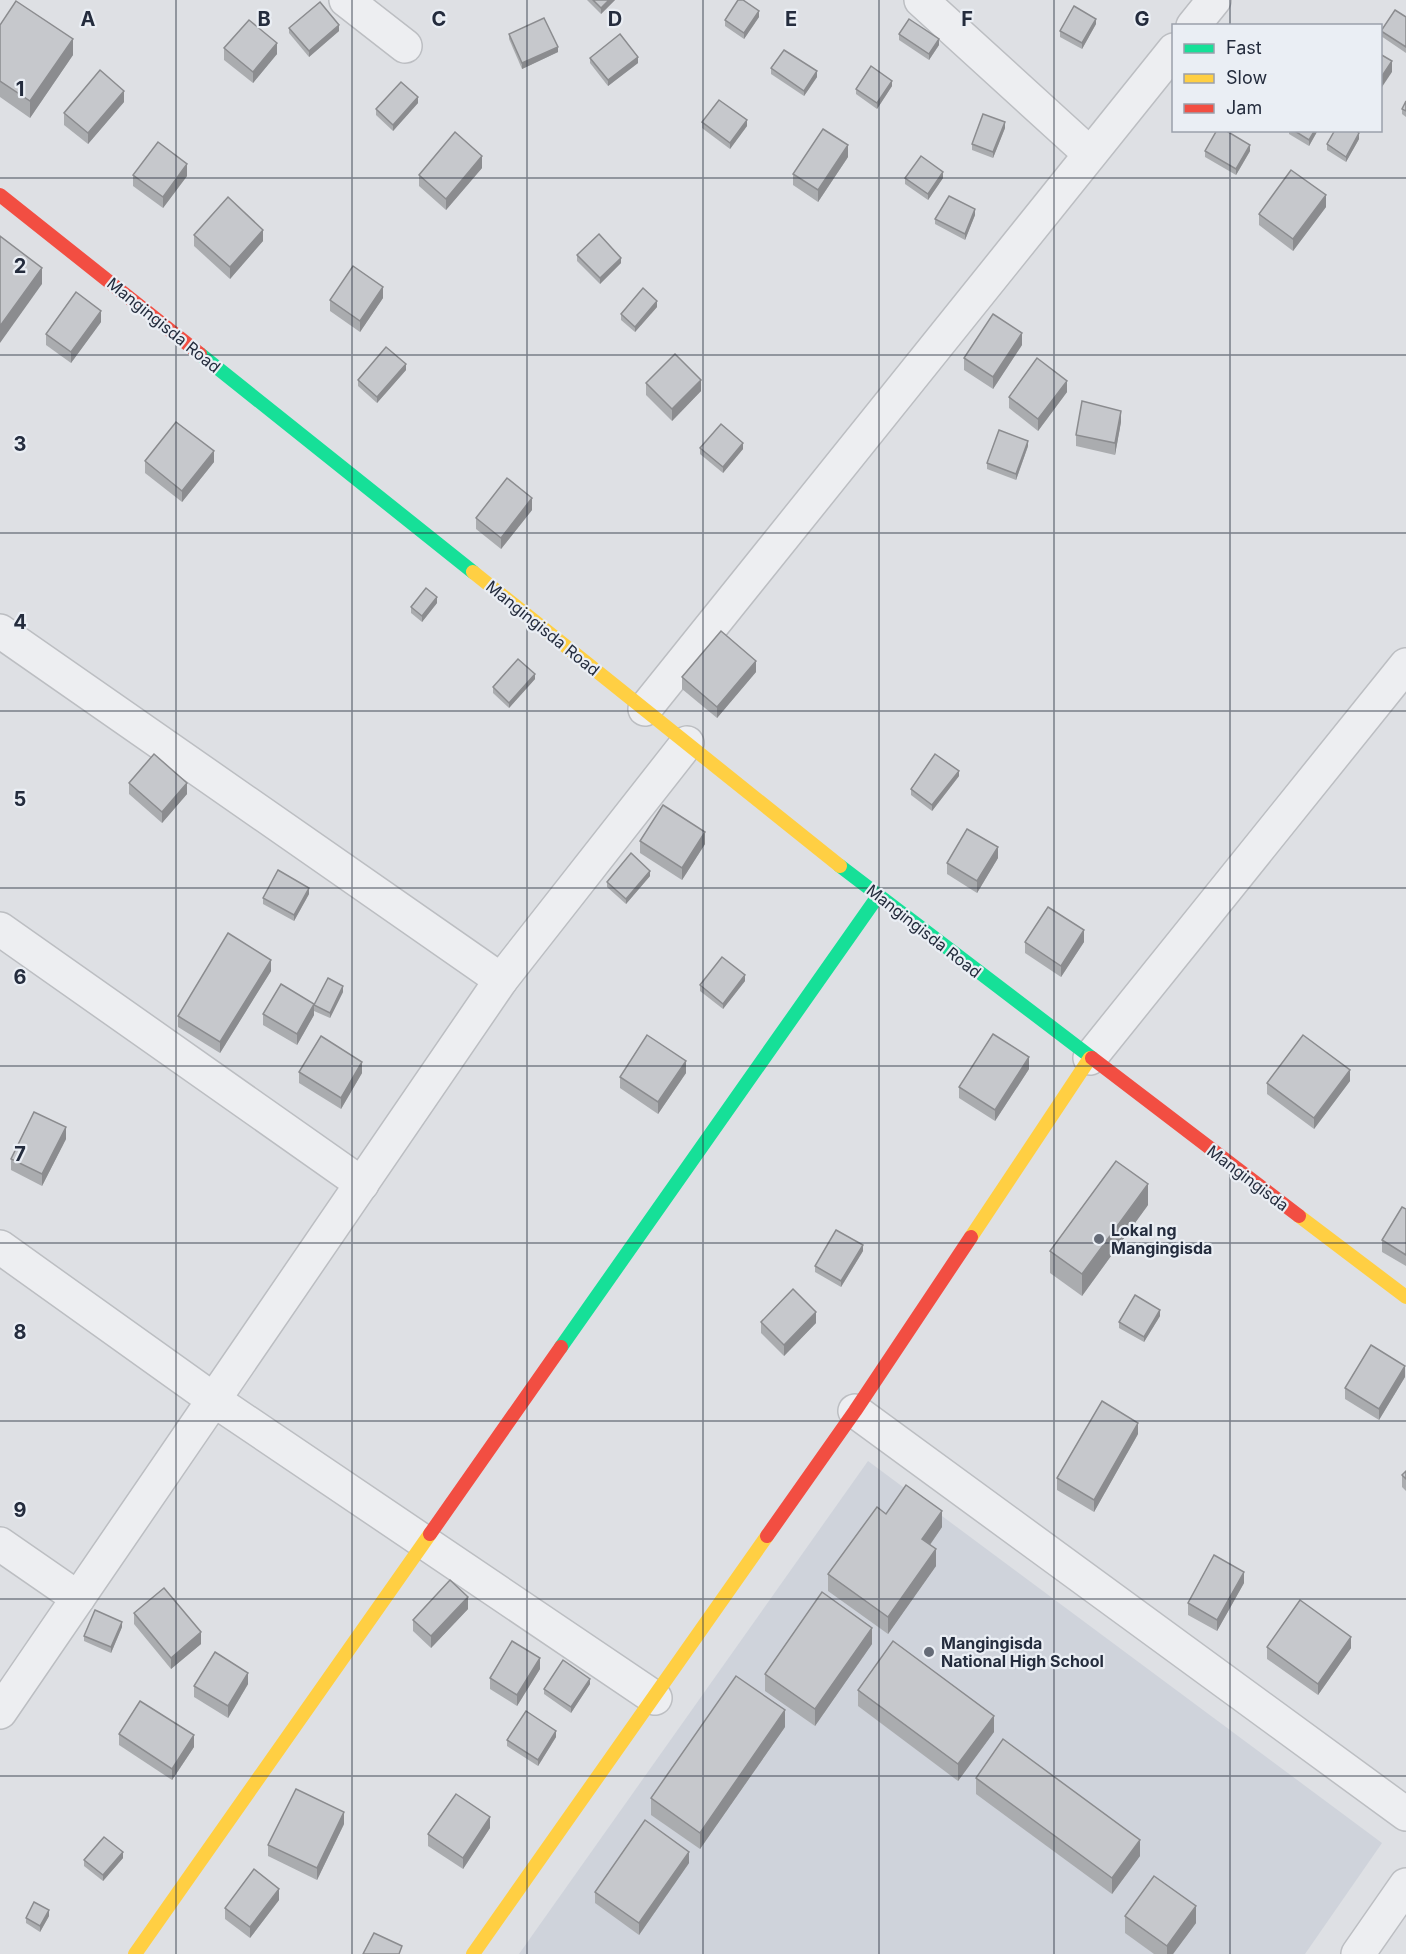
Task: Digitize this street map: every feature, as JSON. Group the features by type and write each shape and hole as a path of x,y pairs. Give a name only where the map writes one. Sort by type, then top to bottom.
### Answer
{"street":[{"path":"346,0 405,46"},
{"path":"921,0 1090,154"},
{"path":"1195,24 1214,0"},
{"path":"645,709 1172,51"},
{"name":"Mangingisda Road","path":"0,195 878,896 1090,1058"},
{"path":"0,631 501,980"},
{"path":"473,1954 855,1411 1090,1058 1406,665"},
{"path":"0,1712 501,980 687,743"},
{"path":"135,1954 878,896"},
{"path":"0,929 362,1184"},
{"name":"Mangingisda","path":"1090,1058 1406,1297"},
{"path":"0,1246 214,1400 655,1698"},
{"path":"855,1411 1406,1814"},
{"path":"0,1544 78,1598"},
{"path":"1358,1954 1406,1885"}],"shaded area":[{"name":"Mangingisda National High School","path":"868,1461 1382,1843 1305,1954 519,1954"}],"building":[{"path":"593,0 609,0 601,8"},
{"path":"738,0 743,0 759,11 744,33 725,20"},
{"path":"16,1 73,39 30,101 0,81 0,25"},
{"path":"320,2 339,25 309,51 289,28"},
{"path":"1074,6 1096,19 1082,43 1060,31"},
{"path":"1395,10 1406,17 1406,47 1382,32"},
{"path":"544,18 558,47 522,63 509,34"},
{"path":"909,19 939,39 929,54 899,34"},
{"path":"249,20 277,43 253,72 224,48"},
{"path":"620,34 638,57 608,80 590,58"},
{"path":"784,50 817,71 804,91 771,68"},
{"path":"1382,55 1392,61 1382,76"},
{"path":"871,66 892,81 877,103 856,89"},
{"path":"100,70 124,91 88,133 64,113"},
{"path":"401,82 418,97 393,125 376,109"},
{"path":"719,100 747,120 730,143 702,122"},
{"path":"983,114 1005,122 993,152 972,144"},
{"path":"823,129 848,145 818,190 793,174"},
{"path":"455,132 482,156 446,199 419,175"},
{"path":"1216,132 1228,132 1250,145 1236,169 1205,151"},
{"path":"1296,132 1314,132 1309,140"},
{"path":"1334,132 1359,133 1346,157 1327,144"},
{"path":"158,142 187,164 163,197 133,175"},
{"path":"921,156 943,172 928,194 905,178"},
{"path":"1291,170 1326,195 1293,239 1259,214"},
{"path":"949,196 975,209 965,234 935,219"},
{"path":"228,197 263,230 230,267 194,235"},
{"path":"599,234 621,258 600,278 577,255"},
{"path":"0,236 42,268 0,326"},
{"path":"353,266 383,287 360,321 330,300"},
{"path":"643,288 657,301 635,327 621,314"},
{"path":"76,292 101,311 71,352 46,334"},
{"path":"993,314 1022,333 993,377 964,358"},
{"path":"386,347 406,364 377,397 358,380"},
{"path":"675,354 701,380 672,409 646,383"},
{"path":"1037,358 1067,381 1038,419 1009,397"},
{"path":"1082,401 1121,411 1115,443 1076,435"},
{"path":"176,422 214,451 182,491 145,461"},
{"path":"721,424 743,443 723,467 700,448"},
{"path":"999,430 1028,441 1016,474 987,463"},
{"path":"507,478 532,498 501,538 476,518"},
{"path":"426,588 437,597 422,616 411,607"},
{"path":"721,631 756,661 717,707 682,677"},
{"path":"518,659 535,674 509,703 493,687"},
{"path":"154,754 187,783 162,812 129,783"},
{"path":"935,754 959,771 932,805 911,789"},
{"path":"663,805 705,832 682,868 640,841"},
{"path":"967,829 998,847 977,881 947,863"},
{"path":"631,853 650,871 626,899 607,882"},
{"path":"278,870 309,888 294,915 263,898"},
{"path":"1048,907 1084,930 1061,966 1025,942"},
{"path":"228,933 271,960 220,1042 178,1016"},
{"path":"722,957 745,975 723,1004 700,985"},
{"path":"328,978 343,986 330,1013 314,1005"},
{"path":"281,984 314,1004 297,1034 263,1014"},
{"path":"993,1034 1029,1057 995,1110 959,1087"},
{"path":"647,1035 686,1061 658,1102 620,1077"},
{"path":"1303,1035 1350,1070 1314,1118 1267,1083"},
{"path":"321,1036 362,1062 341,1098 299,1072"},
{"path":"34,1112 66,1127 42,1174 11,1159"},
{"path":"1116,1161 1148,1184 1082,1274 1050,1251"},
{"path":"1402,1207 1406,1209 1406,1255 1382,1240"},
{"path":"836,1230 863,1245 841,1281 815,1266"},
{"path":"793,1289 816,1312 784,1345 761,1322"},
{"path":"1135,1295 1160,1310 1144,1337 1119,1322"},
{"path":"1371,1345 1405,1366 1379,1409 1345,1388"},
{"path":"1102,1401 1138,1423 1094,1500 1057,1478"},
{"path":"906,1485 942,1511 922,1539 936,1549 888,1617 828,1574 877,1507 886,1514"},
{"path":"1214,1555 1244,1572 1217,1620 1188,1603"},
{"path":"450,1580 468,1597 431,1636 413,1620"},
{"path":"164,1588 201,1632 171,1658 134,1613"},
{"path":"822,1592 872,1628 815,1709 765,1674"},
{"path":"1300,1600 1351,1637 1318,1684 1267,1647"},
{"path":"95,1610 122,1622 111,1647 84,1636"},
{"path":"512,1641 540,1658 517,1695 490,1678"},
{"path":"893,1641 994,1716 958,1764 858,1690"},
{"path":"215,1652 248,1673 228,1706 194,1686"},
{"path":"563,1660 590,1679 571,1707 544,1689"},
{"path":"736,1676 785,1710 700,1833 651,1798"},
{"path":"140,1701 194,1735 172,1769 119,1734"},
{"path":"526,1711 556,1731 538,1760 507,1740"},
{"path":"1003,1739 1140,1840 1112,1878 976,1778"},
{"path":"296,1789 344,1812 317,1868 268,1845"},
{"path":"456,1794 490,1817 463,1858 428,1834"},
{"path":"645,1820 689,1852 639,1923 595,1892"},
{"path":"104,1837 123,1852 103,1875 84,1860"},
{"path":"254,1869 279,1889 250,1927 225,1908"},
{"path":"1154,1876 1196,1906 1167,1946 1125,1916"},
{"path":"34,1902 49,1910 40,1926 26,1918"},
{"path":"374,1933 402,1946 399,1954 363,1954"}],"traffic: fast":[{"path":"200,354 473,572"},
{"path":"840,866 1092,1058"},
{"path":"561,1347 878,896"}],"traffic: slow":[{"path":"473,572 840,866"},
{"path":"971,1237 1090,1058"},
{"path":"1299,1216 1406,1297"},
{"path":"135,1954 430,1534"},
{"path":"473,1954 767,1536"}],"traffic: jam":[{"path":"0,195 200,354"},
{"path":"1092,1058 1299,1216"},
{"path":"767,1536 855,1411 971,1237"},
{"path":"430,1534 561,1347"}],"place":[{"name":"Lokal ng Mangingisda","path":"1099,1239"},
{"name":"Mangingisda National High School","path":"929,1652"}]}
